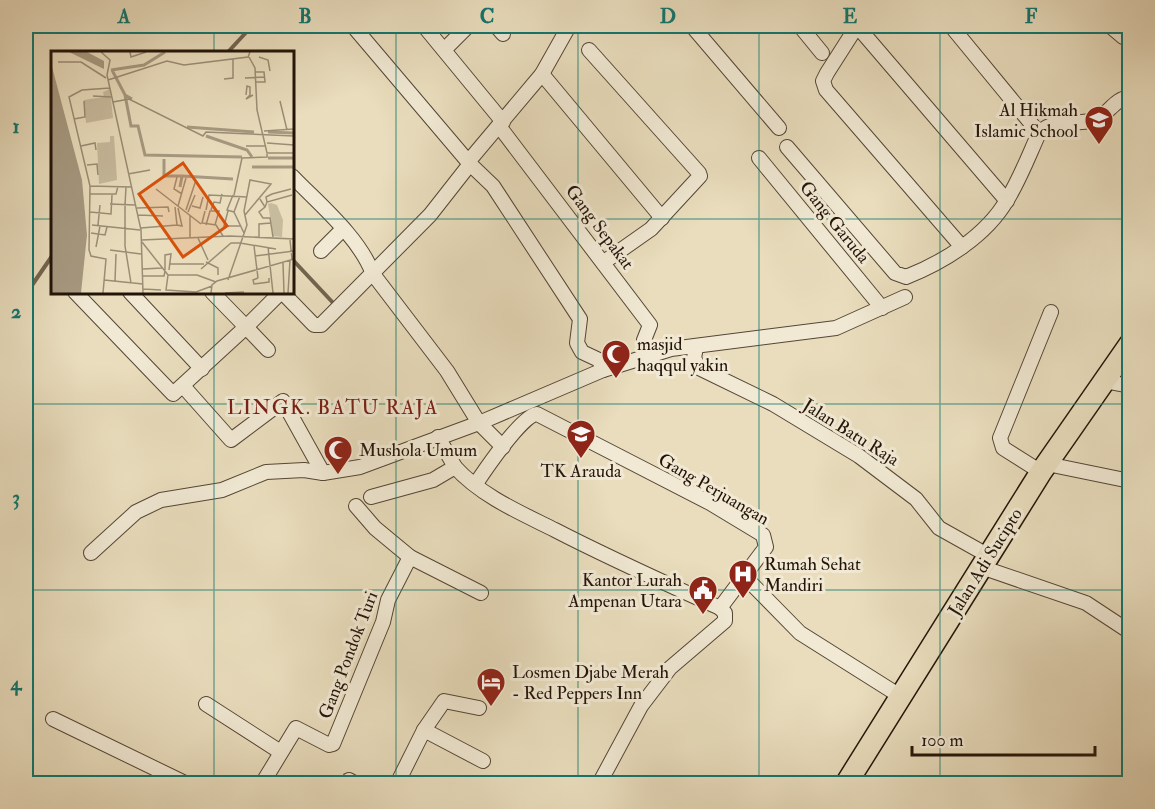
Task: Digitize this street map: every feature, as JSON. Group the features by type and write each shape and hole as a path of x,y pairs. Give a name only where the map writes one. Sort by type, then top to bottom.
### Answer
{"highway":[{"name":"Jalan Adi Sucipto","path":"846,783 1044,468 1130,344"}],"street":[{"path":"353,26 469,163 493,186 580,319 577,343 582,352 599,360 603,370"},
{"name":"Gang Sepakat","path":"424,26 501,124 650,325 644,340 653,354"},
{"path":"445,50 468,26"},
{"path":"283,294 318,326 371,270 430,215 469,163 542,74 569,26"},
{"path":"692,26 779,128"},
{"path":"800,26 812,37 822,53"},
{"path":"962,247 826,90 823,81 857,26 1007,201"},
{"path":"951,26 1039,133"},
{"path":"1110,26 1124,37 1130,38"},
{"path":"589,50 699,173 698,180 662,218 604,262"},
{"path":"542,74 662,218"},
{"path":"787,147 900,276 920,272 962,247 981,231 1007,201 1039,133 1047,126 1056,122 1096,119 1121,98 1130,97"},
{"name":"Gang Garuda","path":"759,158 882,309"},
{"path":"294,178 343,230 447,371 479,423 503,447"},
{"path":"321,250 343,230"},
{"path":"77,294 168,392 177,392 279,294"},
{"path":"132,294 202,369"},
{"path":"214,294 268,350"},
{"path":"91,553 136,512 161,500 222,490 266,472 304,470 323,473 360,467 479,423 603,370 653,354 836,328 905,297"},
{"path":"1051,312 1000,438 1003,448 1044,468 1130,481"},
{"name":"Jalan Batu Raja","path":"696,347 694,360 699,368 773,404 859,456 916,499 939,528 985,561"},
{"path":"1104,381 1130,386"},
{"path":"183,386 231,440 283,401 323,473"},
{"name":"Gang Perjuangan","path":"475,484 532,414 537,414 700,498 763,535 766,547 720,608"},
{"path":"438,437 455,467 475,484 539,522 720,608 726,616 723,624 670,668 647,698 599,783"},
{"path":"371,497 433,480 455,467"},
{"path":"356,506 375,528 410,557 481,593"},
{"name":"Gang Pondok Turi","path":"262,783 279,751 296,728 328,745 333,744 383,622 388,600 410,557"},
{"path":"985,561 1086,603 1130,632"},
{"path":"745,576 800,633 900,696"},
{"path":"400,782 424,730 444,701 479,708"},
{"path":"206,704 279,751"},
{"path":"53,719 187,783"},
{"path":"424,730 483,761"}],"waterway":[{"path":"229,51 252,26"},
{"path":"26,294 51,257"},
{"path":"294,261 336,306"}],"place":[{"name":"Al Hikmah Islamic School","path":"1099,146"},
{"name":"masjid haqqul yakin","path":"616,380"},
{"name":"TK Arauda","path":"581,460"},
{"name":"Mushola Umum","path":"338,476"},
{"name":"Rumah Sehat Mandiri","path":"743,600"},
{"name":"Kantor Lurah Ampenan Utara","path":"703,616"},
{"name":"Losmen Djabe Merah - Red Peppers Inn","path":"491,708"}],"district":[{"name":"LINGK. BATU RAJA","path":"333,407"}]}
